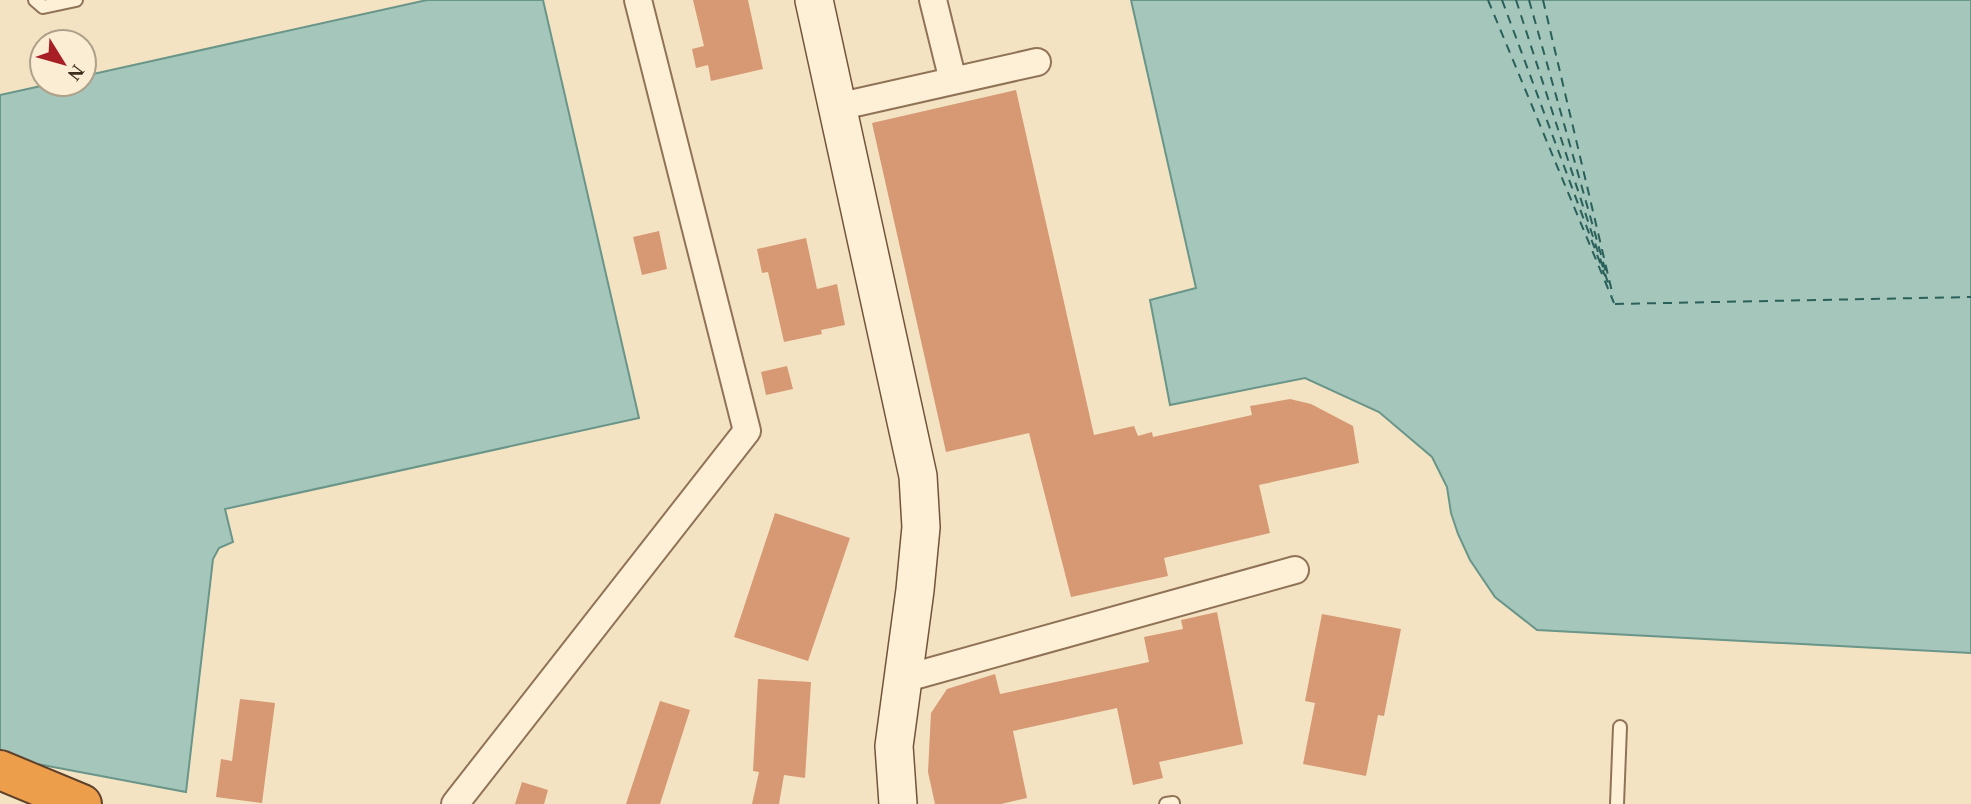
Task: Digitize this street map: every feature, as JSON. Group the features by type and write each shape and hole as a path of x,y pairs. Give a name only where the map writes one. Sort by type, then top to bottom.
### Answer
{"highway":[{"path":"0,770 82,804"}],"street":[{"path":"455,804 747,431 638,0"},
{"path":"814,0 918,476 921,527 894,746 898,804"},
{"path":"933,0 953,81"},
{"path":"837,107 1037,62"},
{"path":"903,679 1294,570"}],"lane":[{"path":"35,0 43,8 76,0"},
{"path":"1617,804 1620,727"}],"water":[{"path":"427,0 543,0 639,418 225,509 233,542 219,548 213,559 186,792 0,757 0,95 28,89 28,98 98,98 98,73"},
{"path":"1131,0 1971,0 1971,653 1537,630 1495,597 1470,560 1451,513 1447,487 1432,457 1379,412 1305,378 1170,405 1150,300 1196,288"}],"building":[{"path":"693,0 748,0 763,69 711,81 708,65 696,68 692,49 704,46"},
{"path":"1016,90 1094,435 1134,426 1138,436 1152,432 1153,437 1252,415 1250,406 1290,399 1311,404 1353,426 1359,463 1259,485 1270,533 1164,558 1168,576 1071,597 1029,433 946,452 872,123"},
{"path":"659,231 667,269 642,275 633,237"},
{"path":"806,238 817,289 837,284 845,325 821,330 822,334 784,342 768,272 762,273 757,249"},
{"path":"787,366 793,389 766,395 761,372"},
{"path":"775,513 850,538 808,661 734,637"},
{"path":"1217,612 1243,744 1159,762 1163,778 1133,785 1117,708 1013,731 1027,798 1001,804 935,804 928,772 931,713 947,689 995,674 1000,694 1149,662 1144,637 1183,629 1181,620"},
{"path":"1322,614 1401,629 1384,716 1378,715 1366,776 1303,764 1315,703 1305,701"},
{"path":"758,679 811,682 805,778 784,775 779,804 752,804 759,772 753,771"},
{"path":"240,699 275,703 262,803 216,797 221,759 232,761"},
{"path":"660,701 690,710 660,804 626,804"},
{"path":"522,782 548,790 544,804 515,804"}],"ferry route":[{"path":"1488,0 1614,303"},
{"path":"1502,0 1605,276"},
{"path":"1516,0 1610,289"},
{"path":"1529,0 1607,276"},
{"path":"1543,0 1613,296"},
{"path":"1615,304 1971,297"}]}
